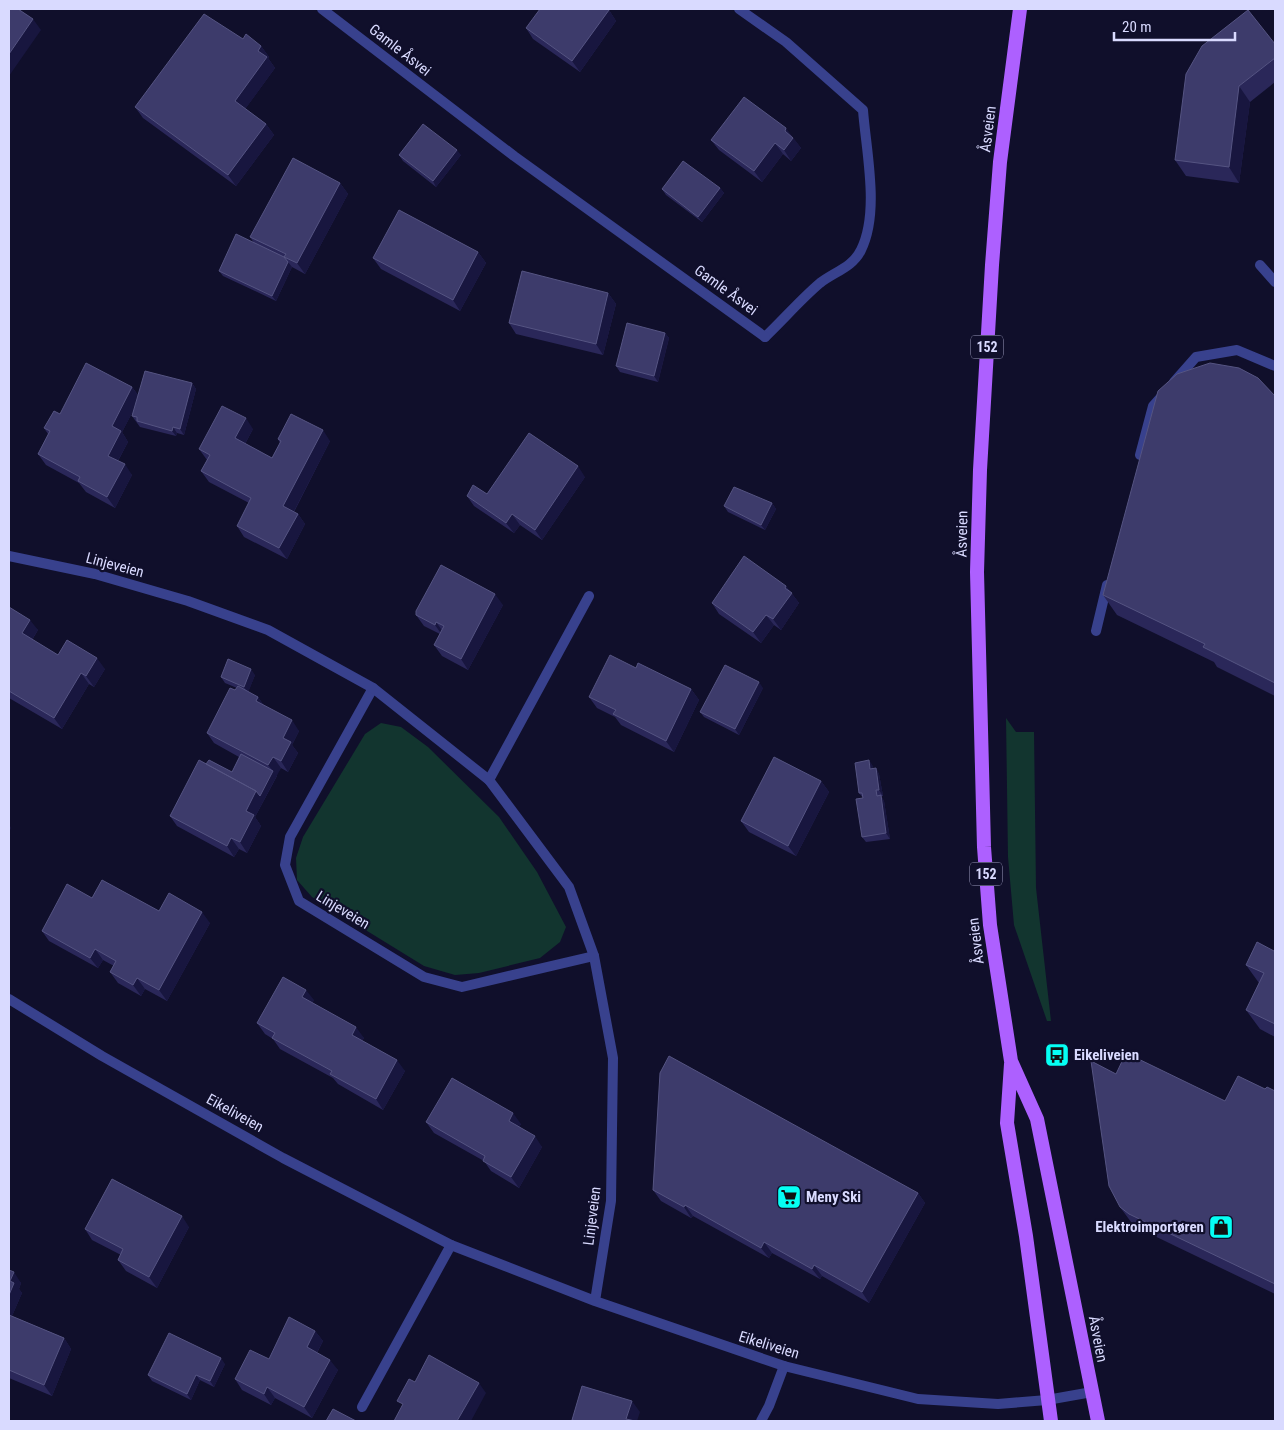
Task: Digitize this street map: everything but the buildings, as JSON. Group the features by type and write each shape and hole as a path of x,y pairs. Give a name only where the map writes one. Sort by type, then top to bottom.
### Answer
{"main road":[{"name":"Åsveien","path":"1020,9 1000,162 992,265 980,470 977,572 984,847 990,925 1011,1061 1007,1123 1026,1236 1051,1421"},
{"name":"Åsveien","path":"1011,1061 1037,1119 1098,1421"}],"street":[{"name":"Gamle Åsvei","path":"322,9 514,156 766,337 821,282 849,265 861,251 870,225 870,190 862,110 786,42 739,9"},
{"path":"1260,265 1275,282"},
{"path":"1139,462 1153,406 1196,356 1237,350 1275,366"},
{"name":"Linjeveien","path":"9,556 94,574 188,602 259,627 373,688 490,780 569,887 594,956 613,1058 611,1201 595,1301"},
{"path":"1096,631 1110,573"},
{"path":"490,780 589,596"},
{"name":"Linjeveien","path":"373,688 290,837 285,865 299,901 424,977 462,987 594,956"},
{"name":"Eikeliveien","path":"9,999 102,1056 283,1158 452,1245 595,1301 784,1366 918,1399 998,1404 1048,1400 1092,1392"},
{"path":"362,1407 452,1245"},
{"path":"761,1421 769,1406 784,1366"}],"green space":[{"path":"1006,718 1016,732 1034,732 1036,888 1051,1021 1047,1021 1014,925 1008,857"},
{"path":"381,723 401,727 428,747 499,817 537,872 566,927 560,942 540,958 479,973 455,975 424,966 312,897 297,880 296,858 303,837 365,734"}],"place":[{"name":"Eikeliveien","path":"1057,1055"},
{"name":"Meny Ski","path":"789,1197"},
{"name":"Elektroimportøren","path":"1221,1227"}]}
